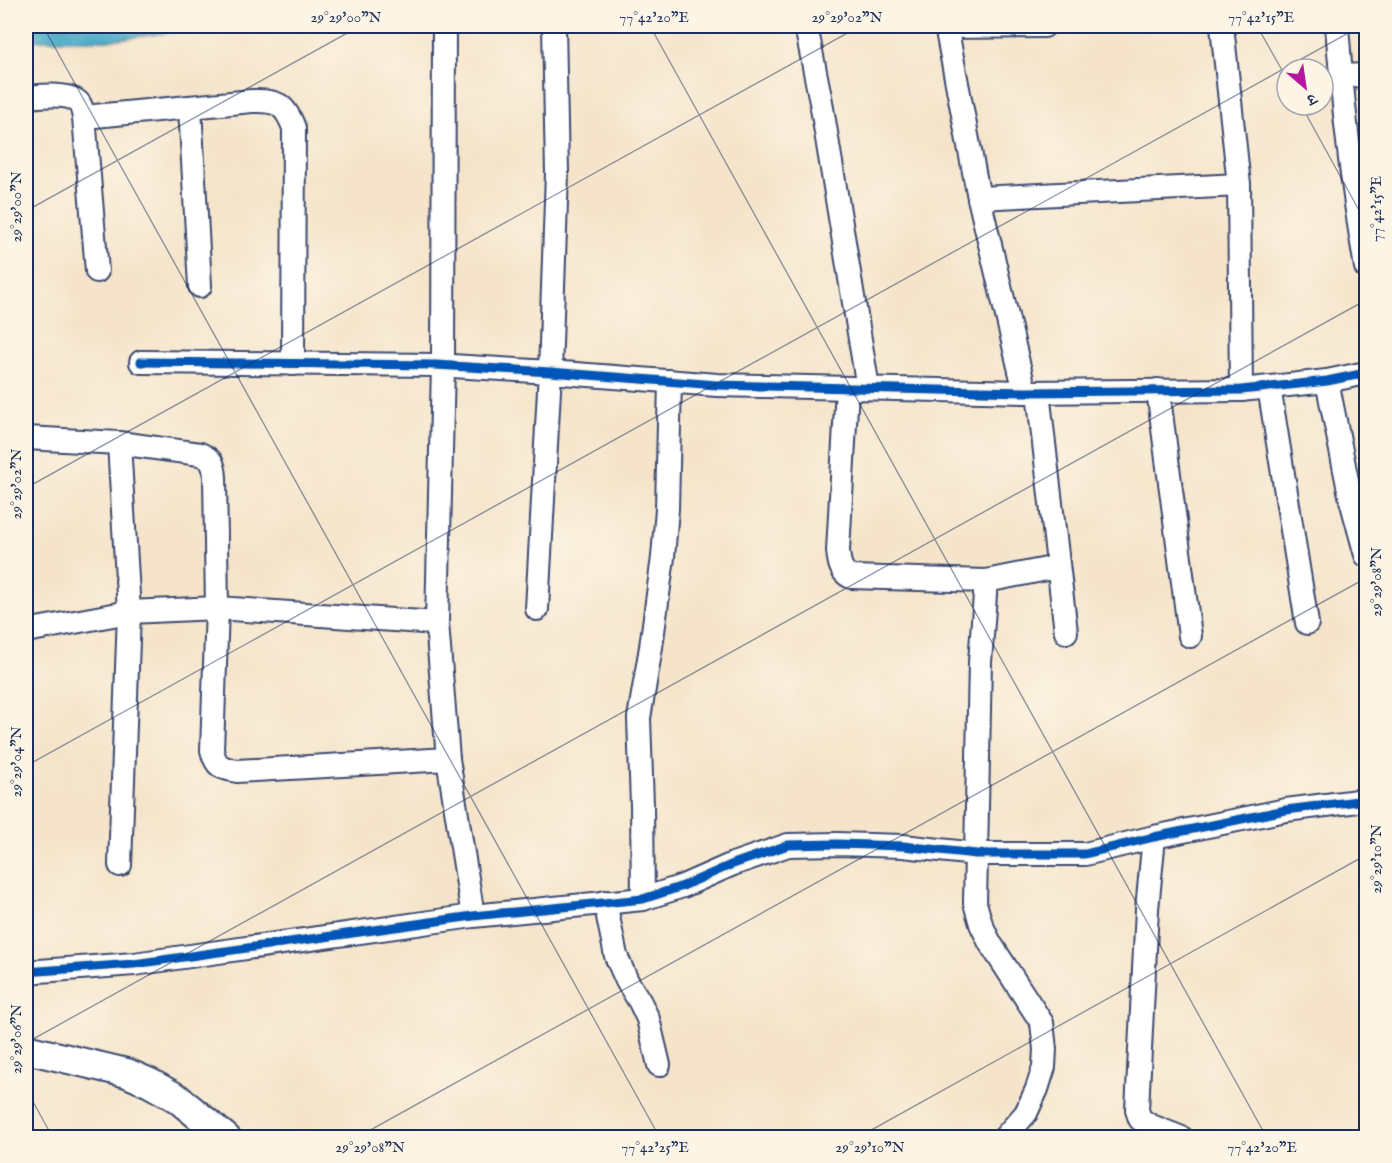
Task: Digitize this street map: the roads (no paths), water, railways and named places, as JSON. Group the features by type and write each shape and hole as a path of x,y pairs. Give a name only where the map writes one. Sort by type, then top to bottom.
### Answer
{"street":[{"path":"444,26 443,365 437,624 448,759 473,916"},
{"path":"537,609 550,372 557,173 554,26"},
{"path":"806,26 821,102 857,388 838,550 842,570 851,577 986,581 1057,567"},
{"path":"1044,26 947,26 979,198 1032,392 1066,632"},
{"path":"1222,26 1239,185 1241,390"},
{"path":"1337,26 1341,76 1366,267"},
{"path":"1341,76 1366,75"},
{"path":"26,96 65,96 78,102 81,106 84,117 97,271"},
{"path":"84,117 267,101 280,105 286,110 294,128 293,364"},
{"path":"190,107 200,286"},
{"path":"979,198 1239,185"},
{"path":"141,362 443,365 717,385 1032,392 1241,390 1327,381 1366,374"},
{"path":"643,899 639,718 663,557 667,509 670,381"},
{"path":"1327,381 1366,555"},
{"path":"1269,387 1307,623"},
{"path":"1158,390 1190,636"},
{"path":"26,438 119,443 200,454 208,457 211,462 215,477 217,608 212,750 214,761 220,767 237,771 448,759"},
{"path":"119,443 129,612 120,865"},
{"path":"986,581 980,662 975,903 990,944 1042,1023 1045,1049 1044,1067 1038,1089 1026,1113 1004,1137"},
{"path":"26,631 129,612 217,608 437,624"},
{"path":"26,972 134,964 473,916 643,899 788,845 903,846 976,854 1085,854 1154,837 1286,810 1366,800"},
{"path":"1154,837 1147,909 1137,1110 1140,1119 1149,1125 1182,1137"},
{"path":"605,902 616,956 648,1019 659,1065"},
{"path":"26,1049 127,1073 150,1083 185,1105 226,1137"}],"water":[{"path":"26,26 193,26 178,32 108,40 26,40"}]}
